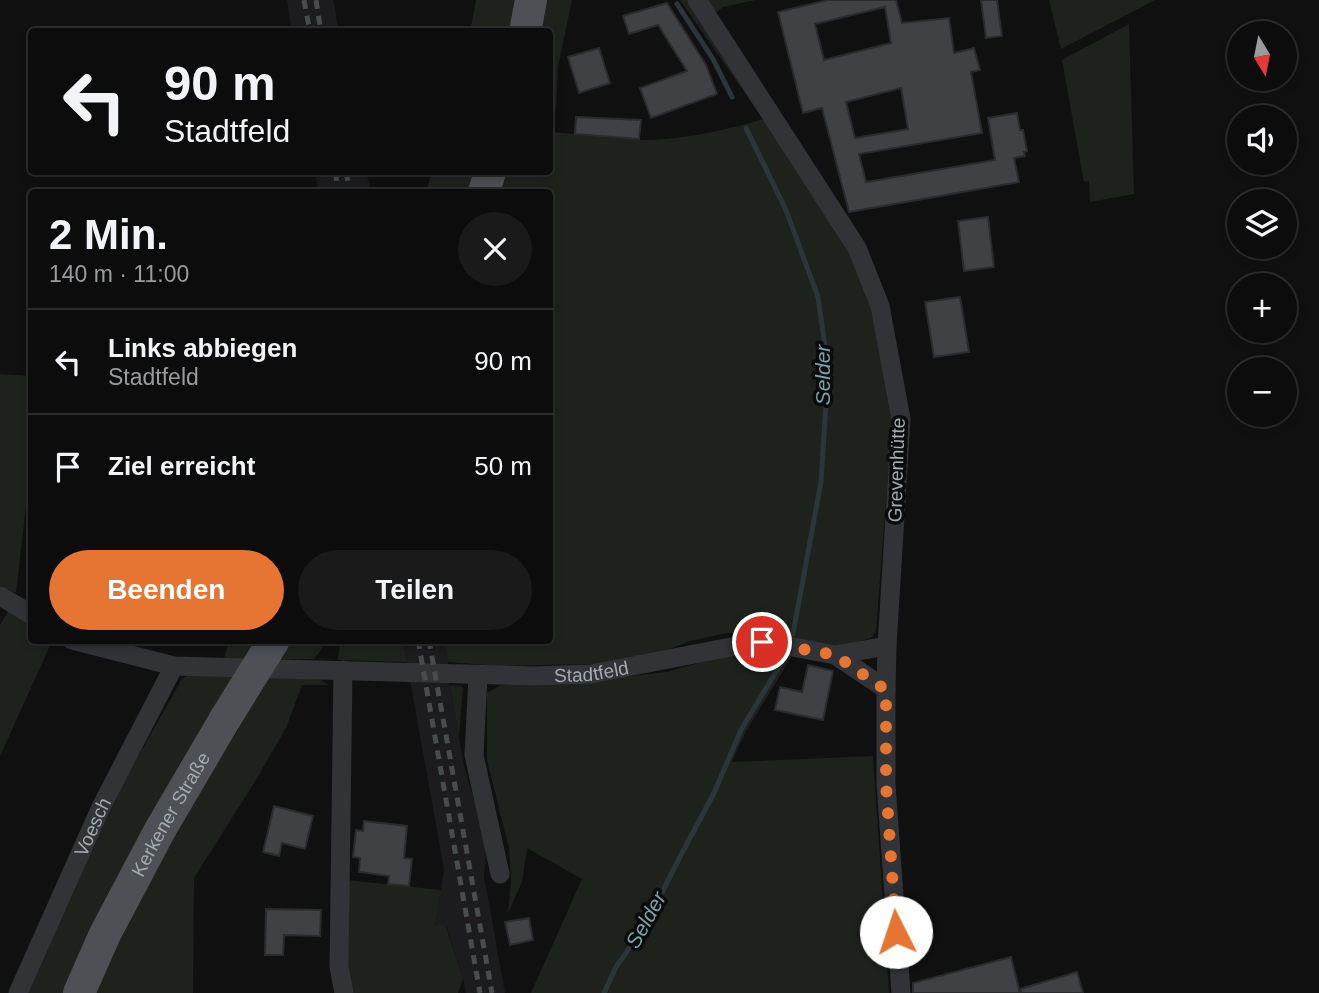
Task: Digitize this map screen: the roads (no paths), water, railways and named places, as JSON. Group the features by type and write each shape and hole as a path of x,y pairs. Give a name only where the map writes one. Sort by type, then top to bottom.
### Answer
{"main road":[{"path":"526,28 531,0"},
{"name":"Kerkener Straße","path":"79,993 105,934 154,842 272,644"}],"street":[{"name":"Grevenhütte","path":"697,0 857,248 880,306 901,419 886,690 886,784 901,993"},
{"path":"0,596 28,613"},
{"name":"Stadtfeld","path":"88,644 174,666 478,676 592,674 762,642 835,655 887,646"},
{"name":"Stadtfeld","path":"835,655 886,690"},
{"name":"Voesch","path":"18,993 101,807 174,666"},
{"path":"343,670 339,967 344,993"},
{"path":"478,676 474,755 500,874"}],"waterway":[{"name":"Selder","path":"677,4 713,59 732,97"},
{"name":"Selder","path":"746,128 786,210 818,297 826,354 827,387 821,482 793,634"},
{"name":"Selder","path":"604,993 616,967 646,924 714,793 741,730 783,660"}],"railway":[{"path":"304,0 309,28"},
{"path":"316,0 320,28"},
{"path":"336,175 338,189"},
{"path":"347,175 349,189"},
{"path":"419,644 480,993"},
{"path":"430,644 492,993"}]}
